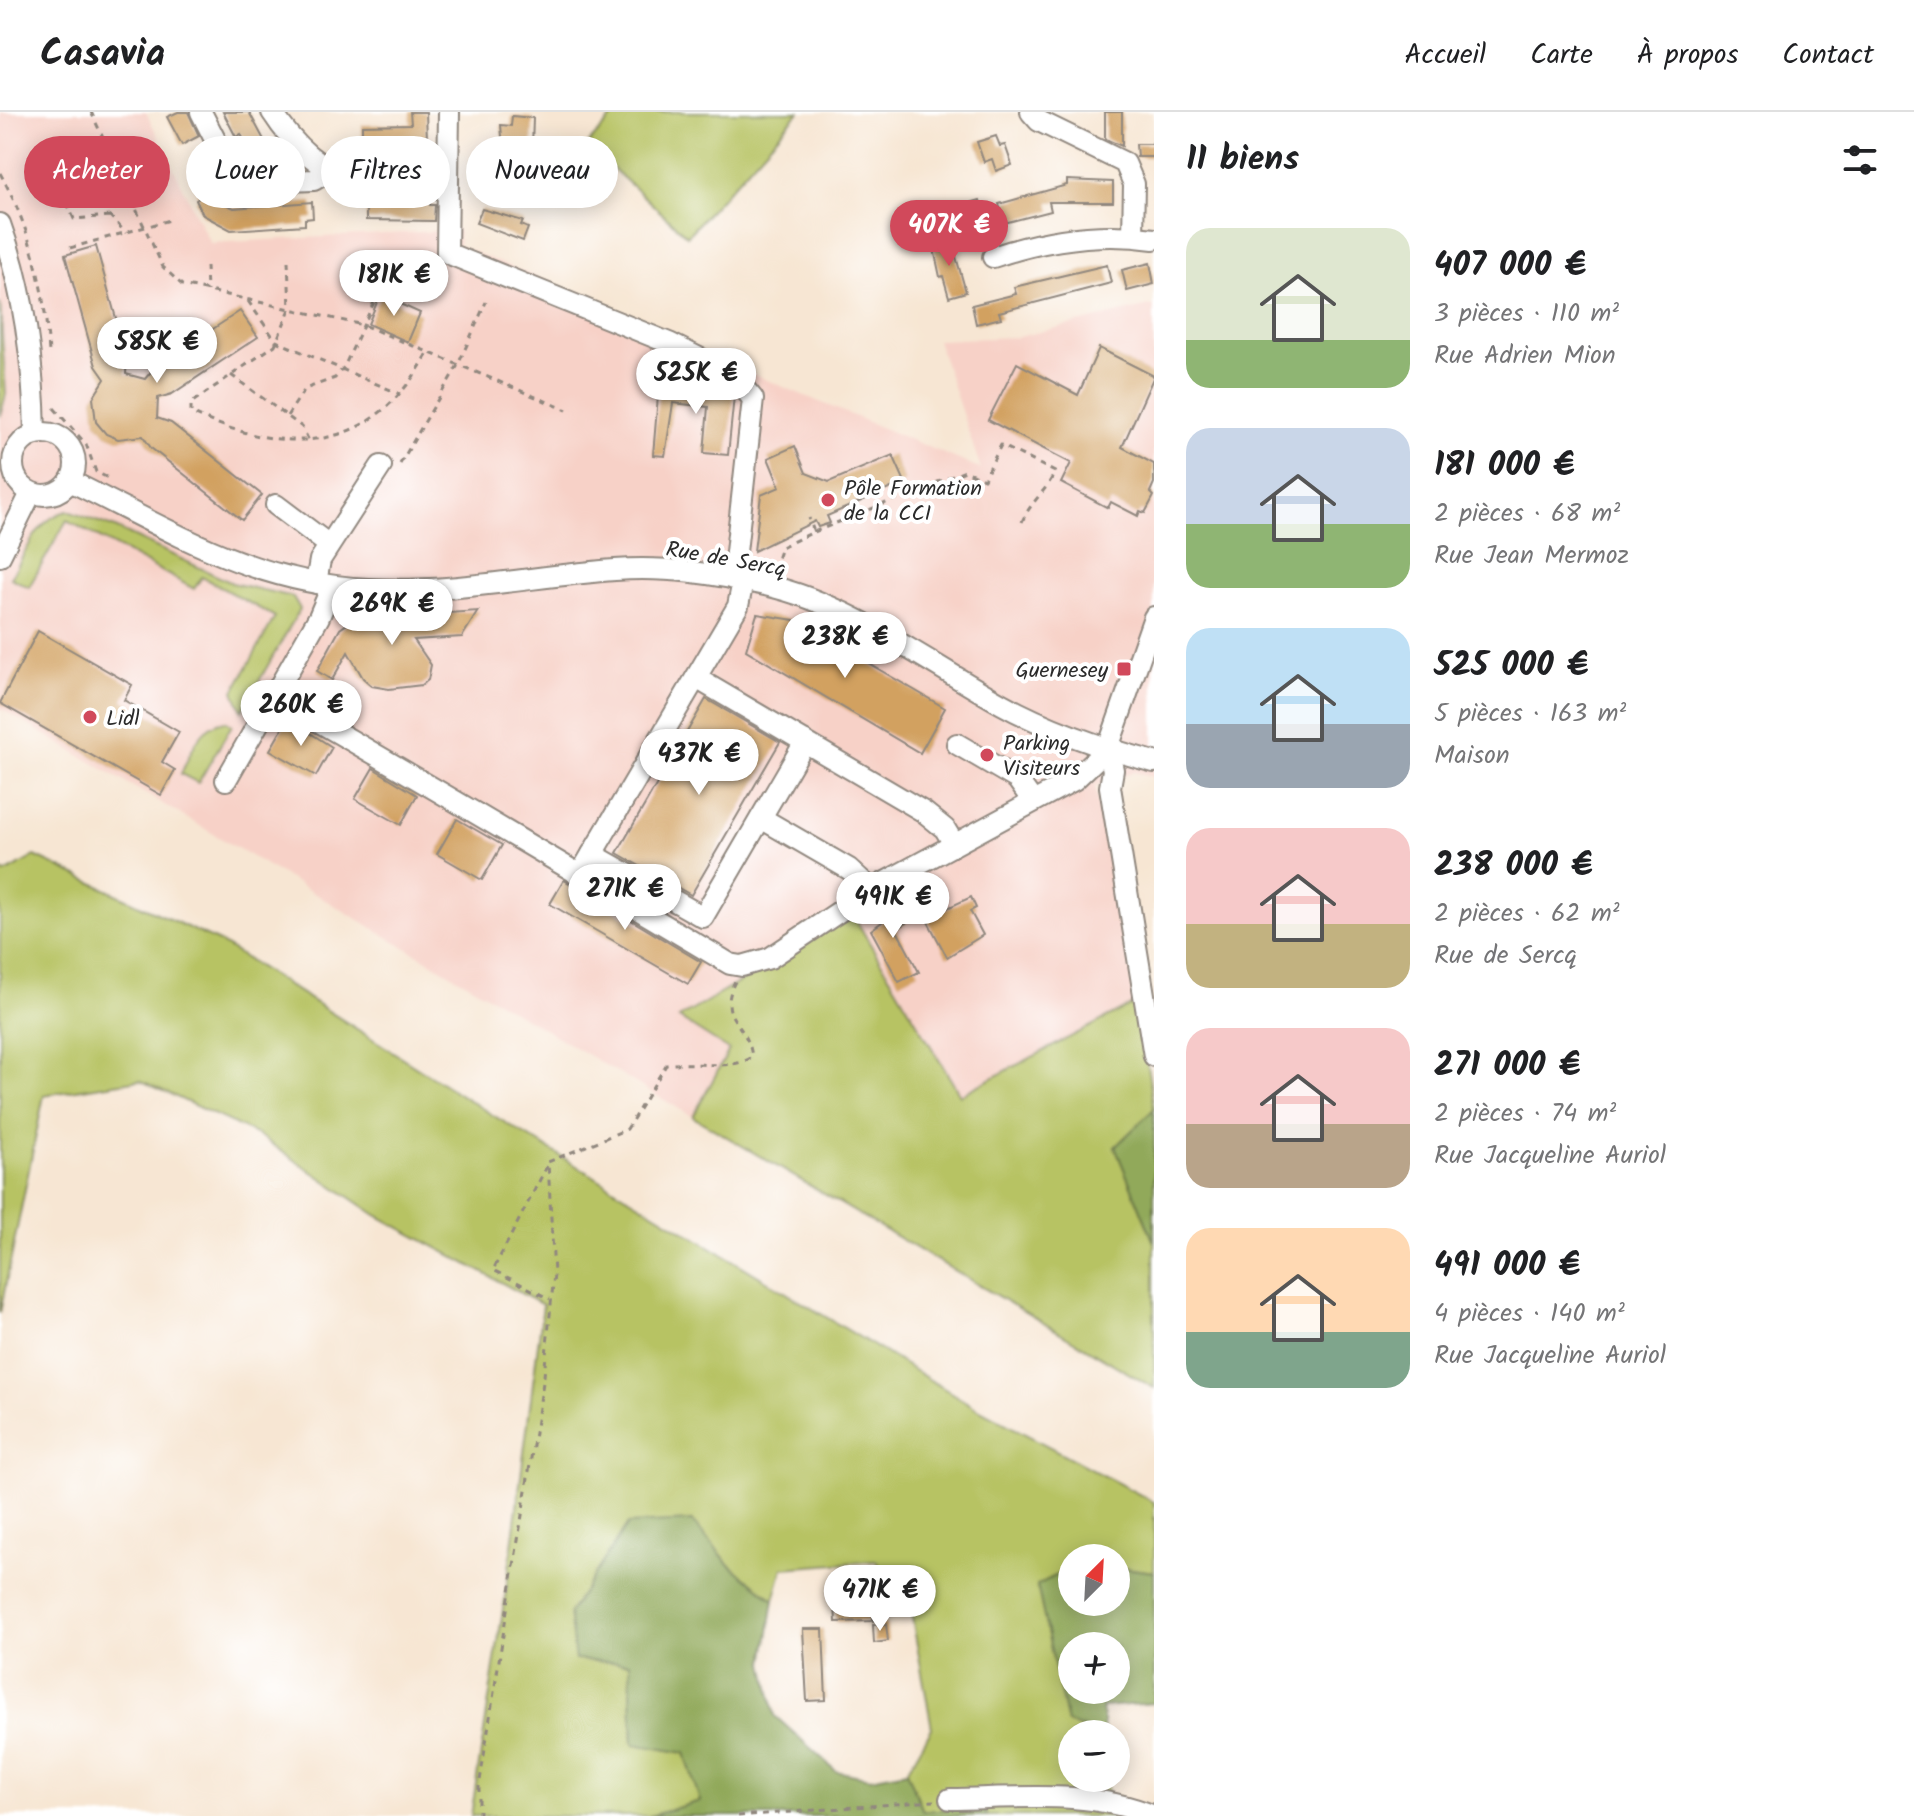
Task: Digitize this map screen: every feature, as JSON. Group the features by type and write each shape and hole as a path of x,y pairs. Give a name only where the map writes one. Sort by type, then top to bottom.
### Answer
{"street":[{"path":"201,112 237,183 314,180 321,176"},
{"path":"272,112 304,152 321,163"},
{"path":"448,136 449,112"},
{"path":"1031,112 1039,121 1125,163 1134,184 1133,236"},
{"path":"447,208 447,253 552,293 733,375 753,399 738,606 579,876"},
{"path":"0,224 15,272 35,434"},
{"path":"993,257 1038,242 1133,236 1154,239"},
{"path":"35,434 56,436 71,450 74,471 70,481 48,495 31,493 16,478 13,457 18,447 35,434"},
{"path":"226,780 319,617 324,584 320,560 389,466"},
{"name":"Rue de Sercq","path":"70,481 196,546 253,568 324,584 408,591 635,569 669,570 769,586 837,612 1004,705 1108,748 1154,762"},
{"path":"0,556 31,493"},
{"path":"276,505 329,545"},
{"path":"274,696 519,836 579,876 730,964 742,966 770,958 872,890 1032,800 1074,780 1108,748 1154,617"},
{"path":"696,678 924,812 945,829 954,844"},
{"path":"592,854 703,917 805,742"},
{"path":"957,744 1017,779 1032,800"},
{"path":"1108,748 1113,770 1110,787 1144,937 1154,1056"},
{"path":"761,818 849,869 872,890"},
{"path":"950,1799 1082,1798 1128,1805 1154,1816"}],"path":[{"path":"91,112 102,136"},
{"path":"0,173 28,230 39,270 50,365"},
{"path":"69,208 74,219 110,216 115,209"},
{"path":"135,208 163,267 172,278 207,291 363,325 567,410"},
{"path":"110,216 126,233"},
{"path":"70,248 170,220"},
{"path":"288,261 290,309 276,341 191,403 191,413 244,433 309,441 333,439 364,422 400,394 412,381 428,353"},
{"path":"287,416 305,389 335,378 342,370 393,261"},
{"path":"206,266 207,291"},
{"path":"247,300 276,341 400,394"},
{"path":"389,466 458,365 486,302"},
{"path":"231,375 302,427 309,441"},
{"path":"53,396 58,416 86,444 96,472 108,478"},
{"path":"774,569 781,547 814,532 965,471 984,479 1001,445 1055,472 1045,493 1028,507 1022,522"},
{"path":"809,518 814,532"},
{"path":"551,1300 493,1270 548,1162 627,1129 666,1065 683,1062 741,1064 752,1057 750,1042 730,1014 727,998 742,966"},
{"path":"479,1816 479,1787 544,1376 554,1274 548,1162"},
{"path":"738,1816 950,1799"}],"shaded area":[{"path":"0,112 146,112 158,136 24,136 24,208 170,208 170,161 186,194 186,208 193,208 210,243 458,230 459,246 577,294 745,371 981,469 937,340 1018,337 1154,305 1154,777 1134,772 1095,786 1137,1002 960,1095 853,915 680,1018 729,1050 693,1117 0,708 0,417 6,394 0,303"}],"green space":[{"path":"617,112 799,112 687,236 618,173 618,136 595,136"},
{"path":"0,303 6,394 0,417"},
{"path":"68,511 113,527 232,583 293,597 300,609 242,711 234,691 275,617 202,577 194,589 67,520 29,587 11,578 40,528 48,520"},
{"path":"225,721 232,725 198,783 181,774 202,734"},
{"path":"35,856 221,943 491,1114 978,1409 1154,1502 1154,1572 1130,1569 1130,1544 1058,1544 1058,1575 1037,1585 1058,1682 1058,1704 1063,1704 1066,1720 1058,1720 1058,1792 1107,1792 1108,1809 1130,1816 987,1816 983,1807 923,1811 907,1771 932,1728 911,1612 892,1604 877,1561 783,1568 774,1600 730,1565 692,1521 630,1662 633,1744 685,1753 700,1801 650,1816 471,1816 508,1577 543,1305 376,1215 258,1135 140,1080 44,1095 0,1313 0,870 5,873"},
{"path":"853,915 960,1095 1137,1002 1154,1109 1115,1147 1154,1242 1154,1388 693,1117 729,1050 679,1018"},
{"path":"1154,1109 1154,1242 1115,1147"},
{"path":"692,1521 730,1565 774,1600 764,1663 775,1716 836,1771 870,1778 907,1771 923,1811 984,1807 987,1816 650,1816 700,1801 685,1753 633,1744 630,1663 575,1660 569,1613 628,1524"},
{"path":"1130,1569 1154,1572 1154,1703 1102,1707 1103,1720 1066,1720 1063,1704 1130,1704 1130,1632 1058,1632 1058,1682 1037,1585 1058,1575 1058,1616 1130,1616"}],"building":[{"path":"188,112 199,136 186,136 186,143 182,145 167,117"},
{"path":"223,112 249,112 262,136 235,136"},
{"path":"410,112 426,112 427,136 362,136 362,125 411,124"},
{"path":"1105,112 1122,112 1122,146 1105,139"},
{"path":"512,116 533,118 532,136 502,136 501,125 511,126"},
{"path":"996,136 1000,146 1005,145 1012,165 996,171 992,159 984,162 977,142"},
{"path":"1136,144 1154,144 1154,157 1137,157"},
{"path":"1067,180 1113,182 1113,202 1049,202 1051,211 1004,223 999,204 1067,185"},
{"path":"980,200 985,218 958,225 953,208"},
{"path":"312,202 313,218 305,219 305,225 231,230 203,215 200,208 305,208 305,203"},
{"path":"366,208 435,208 434,221 366,220"},
{"path":"482,209 523,221 521,225 528,228 523,241 476,223"},
{"path":"951,239 966,292 949,297 943,276 940,277 933,244"},
{"path":"96,246 127,358 126,374 145,379 154,368 240,311 258,337 172,394 158,398 157,418 171,423 262,495 242,520 151,448 143,436 118,439 106,434 96,422 93,398 105,379 96,366 65,255"},
{"path":"1150,263 1154,284 1127,291 1122,270"},
{"path":"1107,265 1111,283 999,312 1001,318 976,324 972,305 1016,294 1014,287"},
{"path":"380,295 420,313 408,342 368,324"},
{"path":"1099,348 1154,376 1122,447 1154,464 1154,483 1150,492 1154,496 1145,513 1140,511 1138,516 1111,502 1108,508 1061,483 1071,463 988,420 1017,363 1078,395"},
{"path":"659,384 730,392 734,396 728,455 704,453 708,407 673,403 665,456 653,455"},
{"name":"Pôle Formation de la CCI","path":"795,446 806,473 829,482 893,455 905,482 827,516 830,523 818,527 815,521 754,551 761,495 780,487 768,458"},
{"path":"478,611 462,637 414,640 431,665 428,680 422,685 389,689 372,686 363,678 348,652 332,680 317,671 340,629 354,619"},
{"path":"757,614 794,620 945,708 920,753 746,650"},
{"name":"Lidl","path":"38,631 132,685 124,700 179,732 162,762 175,770 161,795 0,703"},
{"path":"706,699 780,742 691,895 617,853"},
{"path":"288,719 332,747 316,776 270,750"},
{"path":"373,768 417,795 401,825 355,799"},
{"path":"457,819 502,845 482,880 437,854"},
{"path":"564,880 701,962 688,984 550,904"},
{"path":"887,896 890,902 893,900 906,923 896,929 919,972 899,982 871,930 882,922 873,905"},
{"path":"971,897 976,908 970,911 983,935 947,957 926,918"},
{"path":"873,1603 873,1621 836,1622 835,1604"},
{"path":"886,1624 888,1641 874,1643 873,1625"},
{"path":"803,1629 823,1629 826,1700 807,1701"}],"place":[{"name":"Pôle Formation de la CCI","path":"828,500"},
{"name":"Guernesey","path":"1124,669"},
{"name":"Lidl","path":"90,717"},
{"name":"Parking Visiteurs","path":"987,755"}]}
